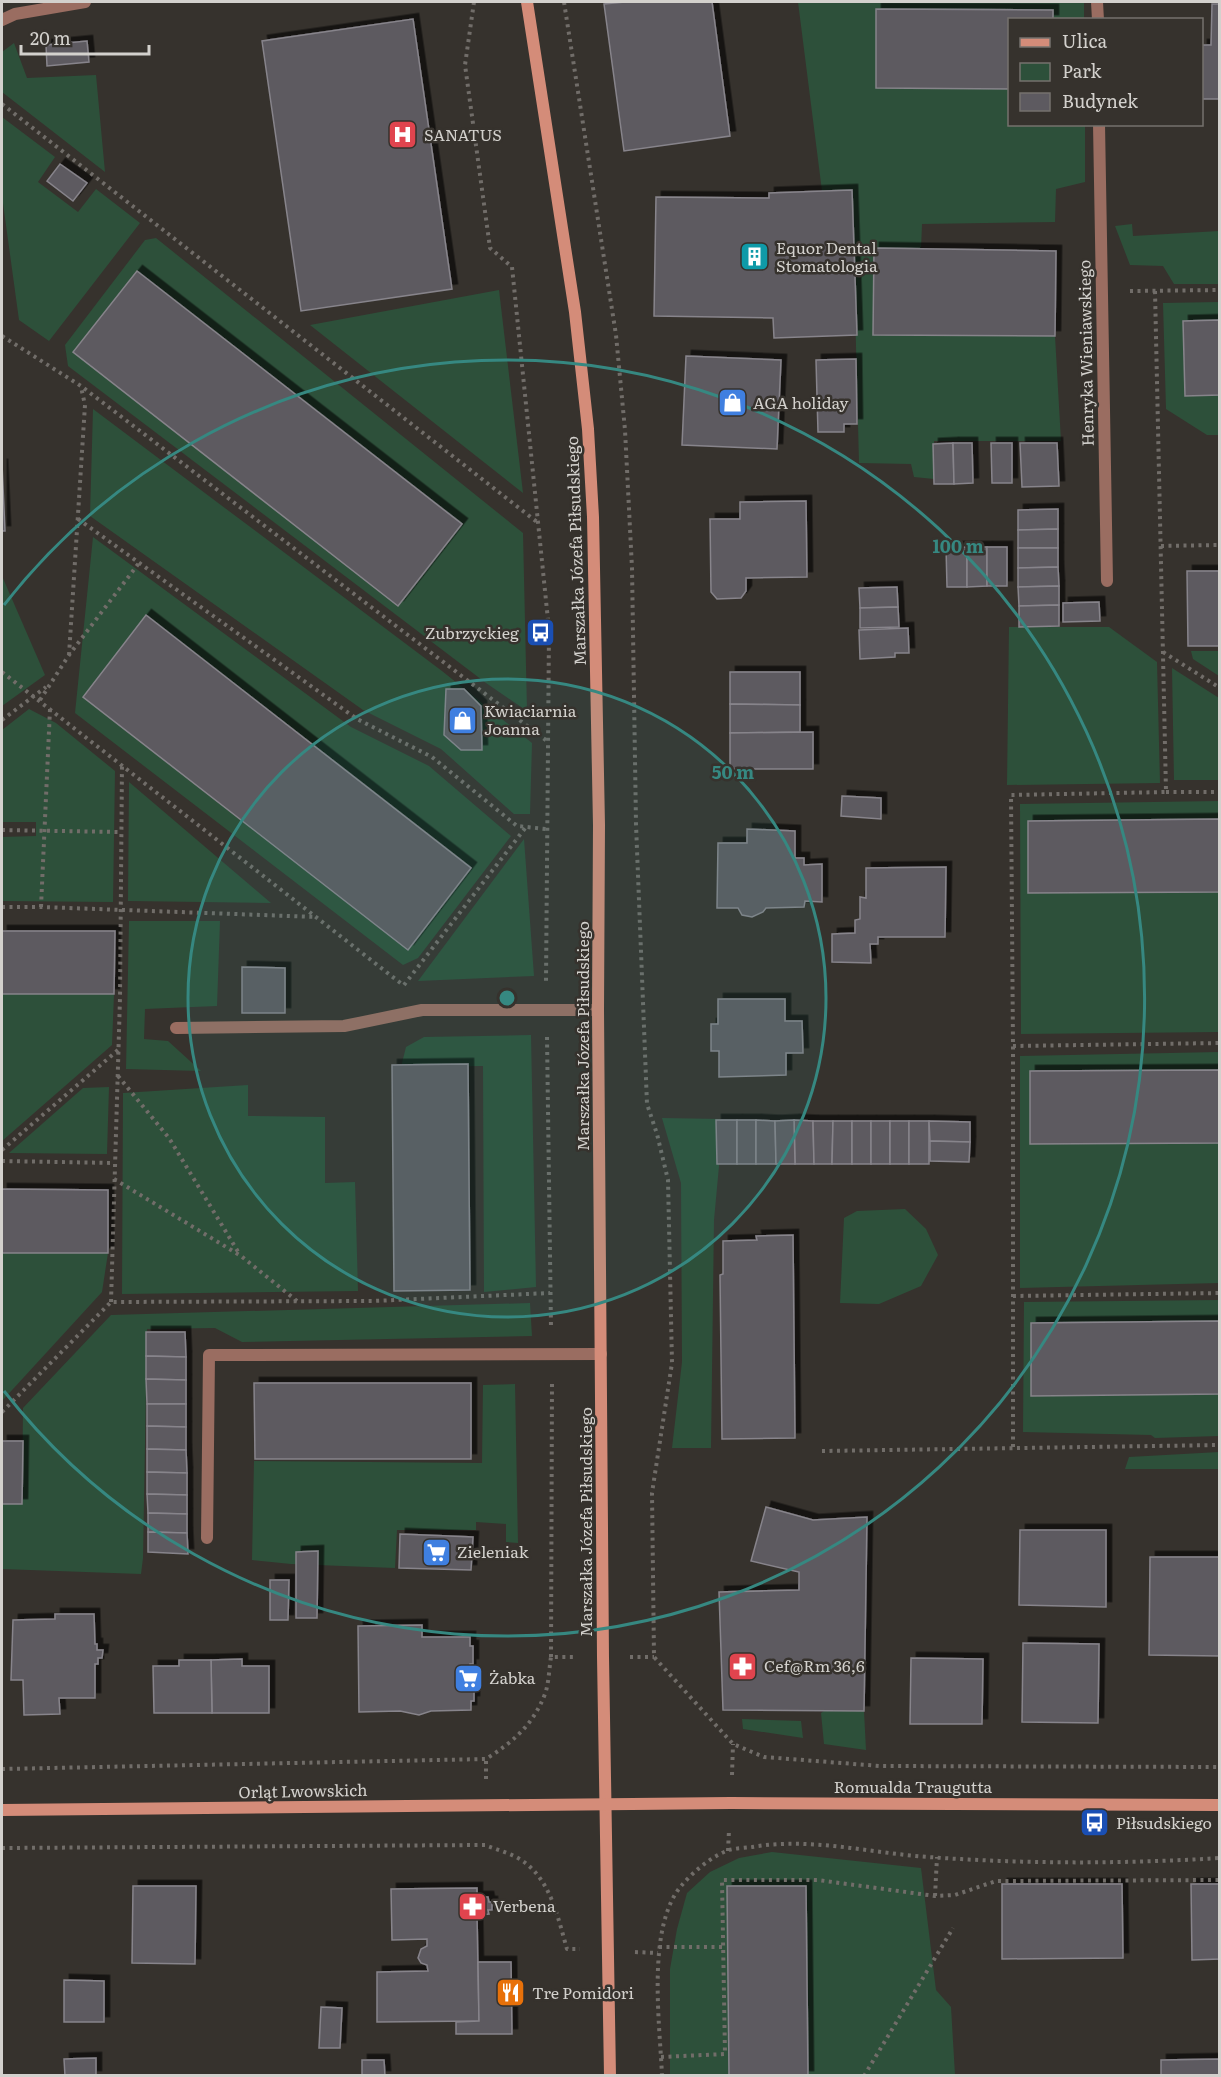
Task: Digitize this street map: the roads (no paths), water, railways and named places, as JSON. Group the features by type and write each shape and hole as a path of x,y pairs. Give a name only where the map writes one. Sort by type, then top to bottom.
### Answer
{"street":[{"path":"2,20 15,14 85,2"},
{"name":"Marszałka Józefa Piłsudskiego","path":"527,2 574,301 588,429 595,570 603,1657 610,2076"},
{"path":"1097,2 1098,18"},
{"name":"Henryka Wieniawskiego","path":"1099,126 1107,581"},
{"path":"176,1028 344,1026 422,1010 598,1010"},
{"path":"207,1538 209,1354 601,1354"},
{"name":"Romualda Traugutta","path":"605,1804 1220,1804"},
{"name":"Orląt Lwowskich","path":"2,1810 605,1804"}],"place":[{"name":"SANATUS","path":"403,135"},
{"name":"Equor Dental Stomatologia","path":"755,257"},
{"name":"AGA holiday","path":"732,403"},
{"name":"Zubrzyckieg","path":"540,633"},
{"name":"Kwiaciarnia Joanna","path":"463,720"},
{"name":"Zieleniak","path":"436,1552"},
{"name":"Cef@Rm 36,6","path":"743,1666"},
{"name":"Żabka","path":"468,1678"},
{"name":"Piłsudskiego","path":"1095,1823"},
{"name":"Verbena","path":"472,1906"},
{"name":"Tre Pomidori","path":"511,1993"}]}
